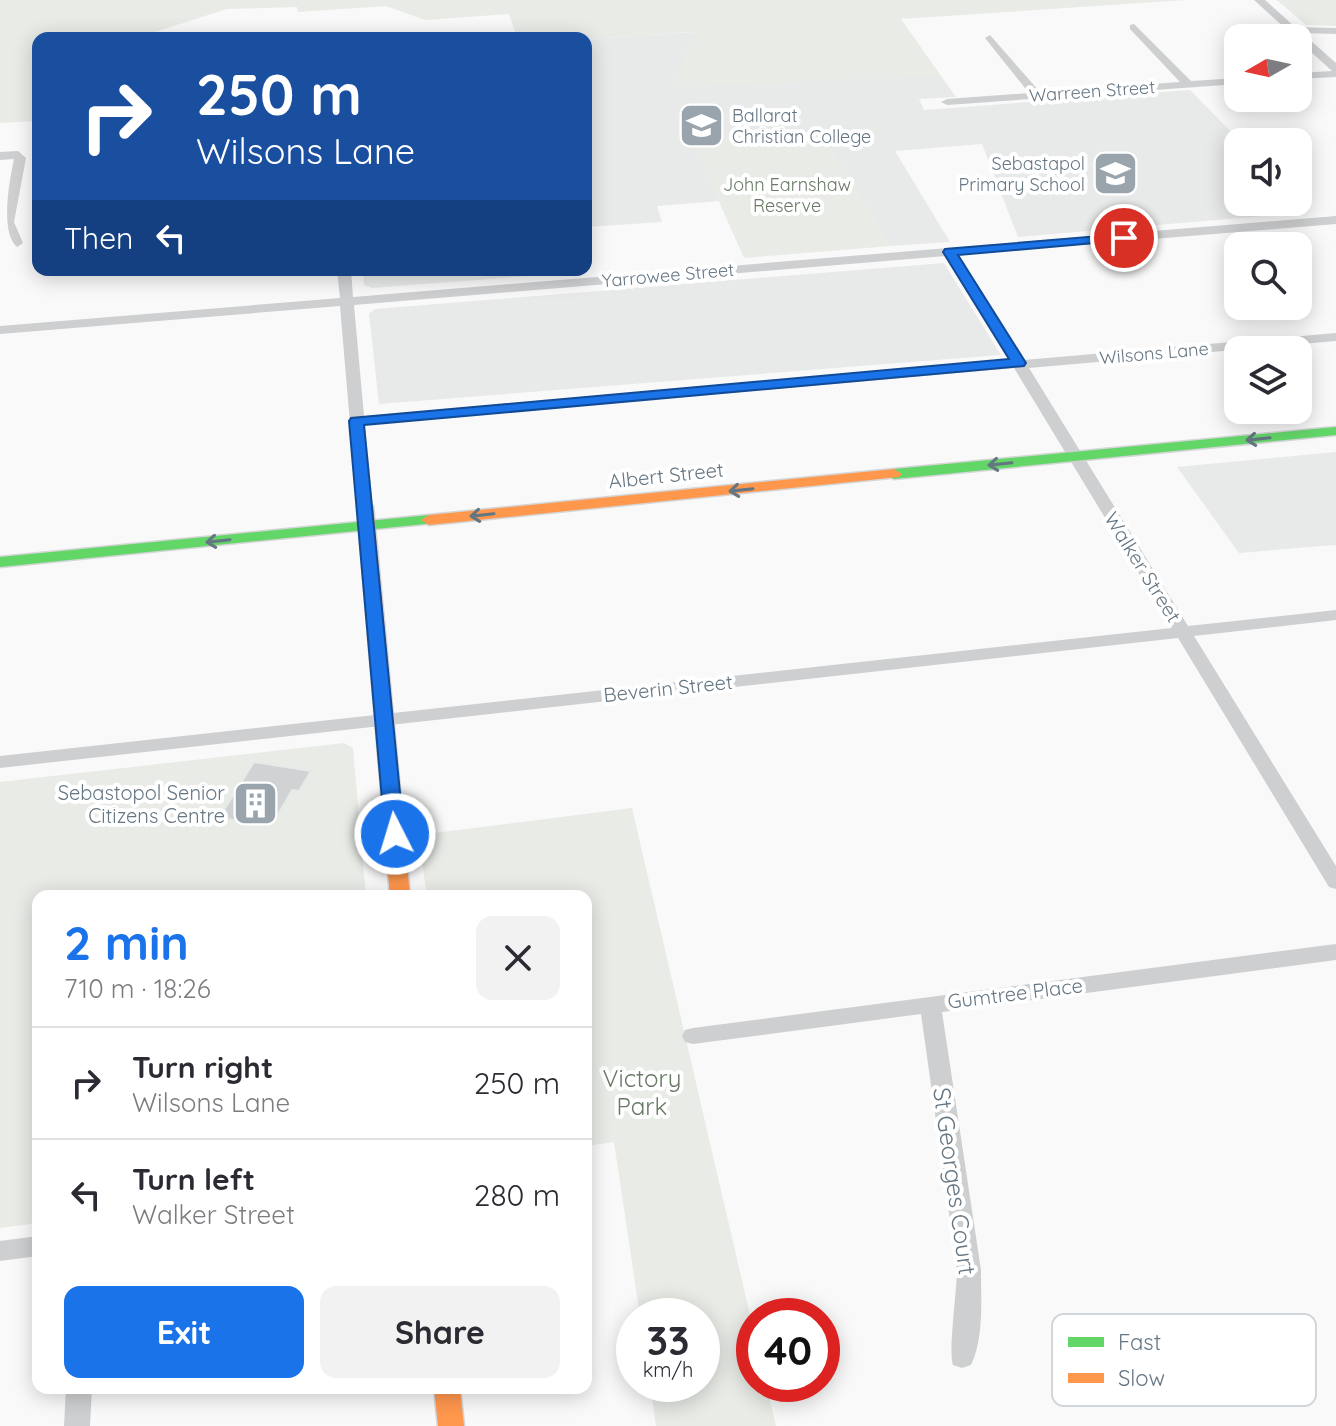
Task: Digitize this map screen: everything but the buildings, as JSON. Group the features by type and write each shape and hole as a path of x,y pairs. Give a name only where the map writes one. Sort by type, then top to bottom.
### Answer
{"main road":[{"path":"1041,441 1336,413"},
{"name":"Albert Street","path":"0,562 1336,431"},
{"path":"365,506 399,890"},
{"path":"448,1394 451,1426"}],"street":[{"path":"1259,0 1286,24"},
{"path":"1134,27 1188,84"},
{"path":"1312,30 1336,31"},
{"path":"990,38 1037,95"},
{"path":"1312,48 1336,71"},
{"path":"1312,74 1336,71"},
{"name":"Warreen Street","path":"947,102 1224,82"},
{"path":"0,156 18,155 20,158 8,224 17,243"},
{"name":"Yarrowee Street","path":"0,330 1336,220"},
{"name":"Walker Street","path":"950,252 1336,882"},
{"path":"345,276 365,506"},
{"name":"Wilsons Lane","path":"356,421 1336,337"},
{"name":"Beverin Street","path":"0,762 1336,615"},
{"name":"Gumtree Place","path":"693,1036 1336,952"},
{"name":"St Georges Court","path":"930,1004 969,1270 969,1305 962,1357"},
{"path":"0,1251 32,1247"},
{"path":"77,1426 79,1394"}],"shaded area":[{"path":"900,19 956,97 919,99 924,110 1190,90 1227,128 1224,128 1224,216 1262,216 1018,237 982,144 895,151 950,242 890,246 820,132 693,141 719,201 657,206 662,222 592,227 592,39"},
{"path":"944,263 1001,355 379,404 369,314 375,309"},
{"path":"363,276 528,276 372,288 364,285"},
{"path":"1336,452 1336,545 1239,553 1177,467"}],"green space":[{"path":"0,0 1185,0 901,19 941,76 673,87 693,32 592,39 592,32 515,32 509,14 425,20 386,6 298,12 297,7 227,9 155,32 32,32 32,121 0,123"},
{"path":"1277,0 1336,0 1336,26 1305,24"},
{"name":"John Earnshaw Reserve","path":"820,132 890,246 744,258 692,141"},
{"path":"344,743 353,748 365,890 32,890 32,1224 0,1228 0,782"},
{"name":"Victory Park","path":"632,808 746,1298 736,1298 736,1402 770,1402 776,1426 656,1426 653,1402 720,1402 720,1298 637,1298 614,1142 592,1145 592,890 426,890 418,835"}],"traffic: fast":[{"path":"894,474 1336,431"},
{"path":"0,562 429,520"}],"traffic: slow":[{"path":"429,520 894,474"},
{"path":"365,506 399,890"},
{"path":"448,1394 451,1426"}],"place":[{"name":"Ballarat Christian College","path":"701,125"},
{"name":"Sebastapol Primary School","path":"1116,173"},
{"name":"Sebastopol Senior Citizens Centre","path":"256,804"}],"route":[{"path":"395,834 356,421 1019,363 950,252 1124,238"}]}
